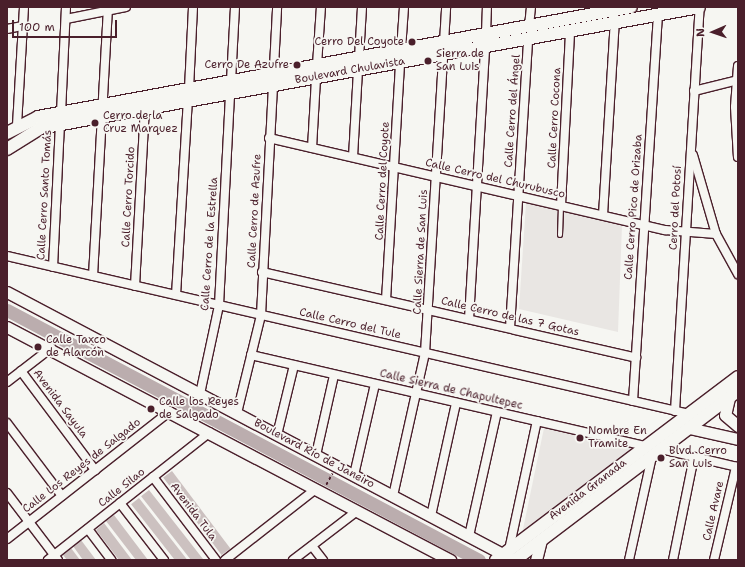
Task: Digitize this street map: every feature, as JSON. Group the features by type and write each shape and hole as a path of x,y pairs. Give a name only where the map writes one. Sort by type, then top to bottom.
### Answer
{"main road":[{"name":"Boulevard Chulavista","path":"358,64 401,50 615,8 631,7"},
{"name":"Boulevard Chulavista","path":"7,133 17,125 60,119 358,64 400,62 699,7"},
{"name":"Boulevard Chulavista","path":"102,111 145,109 188,95"},
{"name":"Boulevard Chulavista","path":"7,149 31,132 60,119"},
{"name":"Avenida Granada","path":"508,557 541,540 653,451 689,414 738,376"},
{"name":"Avenida Granada","path":"508,557 653,451 689,428 733,395"}],"street":[{"path":"17,125 24,7"},
{"name":"Calle Cerro Santo Tomás","path":"53,267 66,7"},
{"path":"66,18 126,7"},
{"path":"176,295 193,7"},
{"name":"Calle Cerro de la Estrella","path":"200,394 219,305 235,7"},
{"name":"Calle Cerro de Azufre","path":"237,413 261,315 262,272 277,7"},
{"path":"312,148 321,7"},
{"path":"353,157 362,7"},
{"path":"401,50 404,7"},
{"name":"Calle Sierra de San Luis","path":"393,496 425,353 446,7"},
{"path":"486,34 487,7"},
{"path":"529,26 530,7"},
{"name":"Cerro del Potosí","path":"675,411 699,7"},
{"path":"603,215 615,8"},
{"path":"93,276 108,10"},
{"name":"Calle Cerro Pico de Orizaba","path":"633,401 658,14"},
{"path":"7,30 23,26"},
{"name":"Calle Cerro Cocona","path":"561,206 570,31"},
{"name":"Calle Cerro del Ángel","path":"510,328 528,38"},
{"path":"469,319 485,46"},
{"name":"Calle Cerro del Coyote","path":"386,300 400,62"},
{"path":"738,66 738,157"},
{"path":"694,91 737,80"},
{"name":"Calle Cerro Torcido","path":"135,286 145,109"},
{"name":"Calle Cerro del Churubusco","path":"270,138 644,225 716,234"},
{"path":"691,148 716,234 738,274"},
{"name":"Calle Cerro del Tule","path":"7,256 689,414"},
{"name":"Calle Cerro de las 7 Gotas","path":"262,272 636,358"},
{"name":"Boulevard Río de Janeiro","path":"7,292 508,557"},
{"path":"7,327 51,348 450,560"},
{"path":"7,382 51,348"},
{"name":"Calle Sierra de Chapultepec","path":"251,355 538,421 653,451 694,457 737,467"},
{"path":"277,435 294,365"},
{"name":"Avenida Sayula","path":"21,372 95,470"},
{"path":"316,455 334,375"},
{"path":"354,475 375,384"},
{"path":"733,395 725,415 738,426"},
{"path":"431,516 456,402"},
{"name":"Calle Los Reyes de Salgado","path":"7,539 170,411"},
{"path":"469,536 497,412"},
{"path":"508,557 538,421"},
{"path":"7,422 62,496"},
{"path":"689,428 738,439"},
{"name":"Calle Silao","path":"53,558 210,432"},
{"path":"629,560 653,451"},
{"path":"673,560 694,457"},
{"name":"Calle Avare","path":"714,560 737,467"},
{"name":"Avenida Tula","path":"153,477 216,560"},
{"path":"225,560 319,490"},
{"path":"7,493 29,522 53,558"},
{"path":"120,503 164,560"},
{"path":"294,560 357,510"},
{"path":"88,529 111,560"},
{"path":"536,560 541,540"},
{"path":"312,546 323,560"}],"lane":[{"path":"560,235 561,206"}],"path":[{"path":"319,490 337,466"}],"shaded area":[{"path":"526,203 622,225 618,332 519,309"},
{"path":"544,428 635,449 522,534"}],"building":[{"path":"172,471 230,548 222,555 163,478"},
{"path":"149,490 203,559 191,560 141,496"},
{"path":"139,498 187,559 175,560 131,504"},
{"path":"114,515 148,560 136,560 106,521"},
{"path":"104,523 132,560 119,560 96,530"},
{"path":"81,540 96,560 83,560 73,546"},
{"path":"71,548 80,560 67,560 63,555"}],"waterway":[{"path":"7,310 479,560"}],"place":[{"name":"Cerro Del Coyote","path":"412,42"},
{"name":"Sierra de San Luis","path":"428,61"},
{"name":"Cerro De Azufre","path":"297,65"},
{"name":"Cerro de la Cruz Marquez","path":"95,123"},
{"name":"Calle Taxco de Alarcón","path":"38,347"},
{"name":"Calle los Reyes de Salgado","path":"151,409"},
{"name":"Nombre En Tramite","path":"580,438"},
{"name":"Blvd. Cerro San Luis","path":"661,458"}]}
